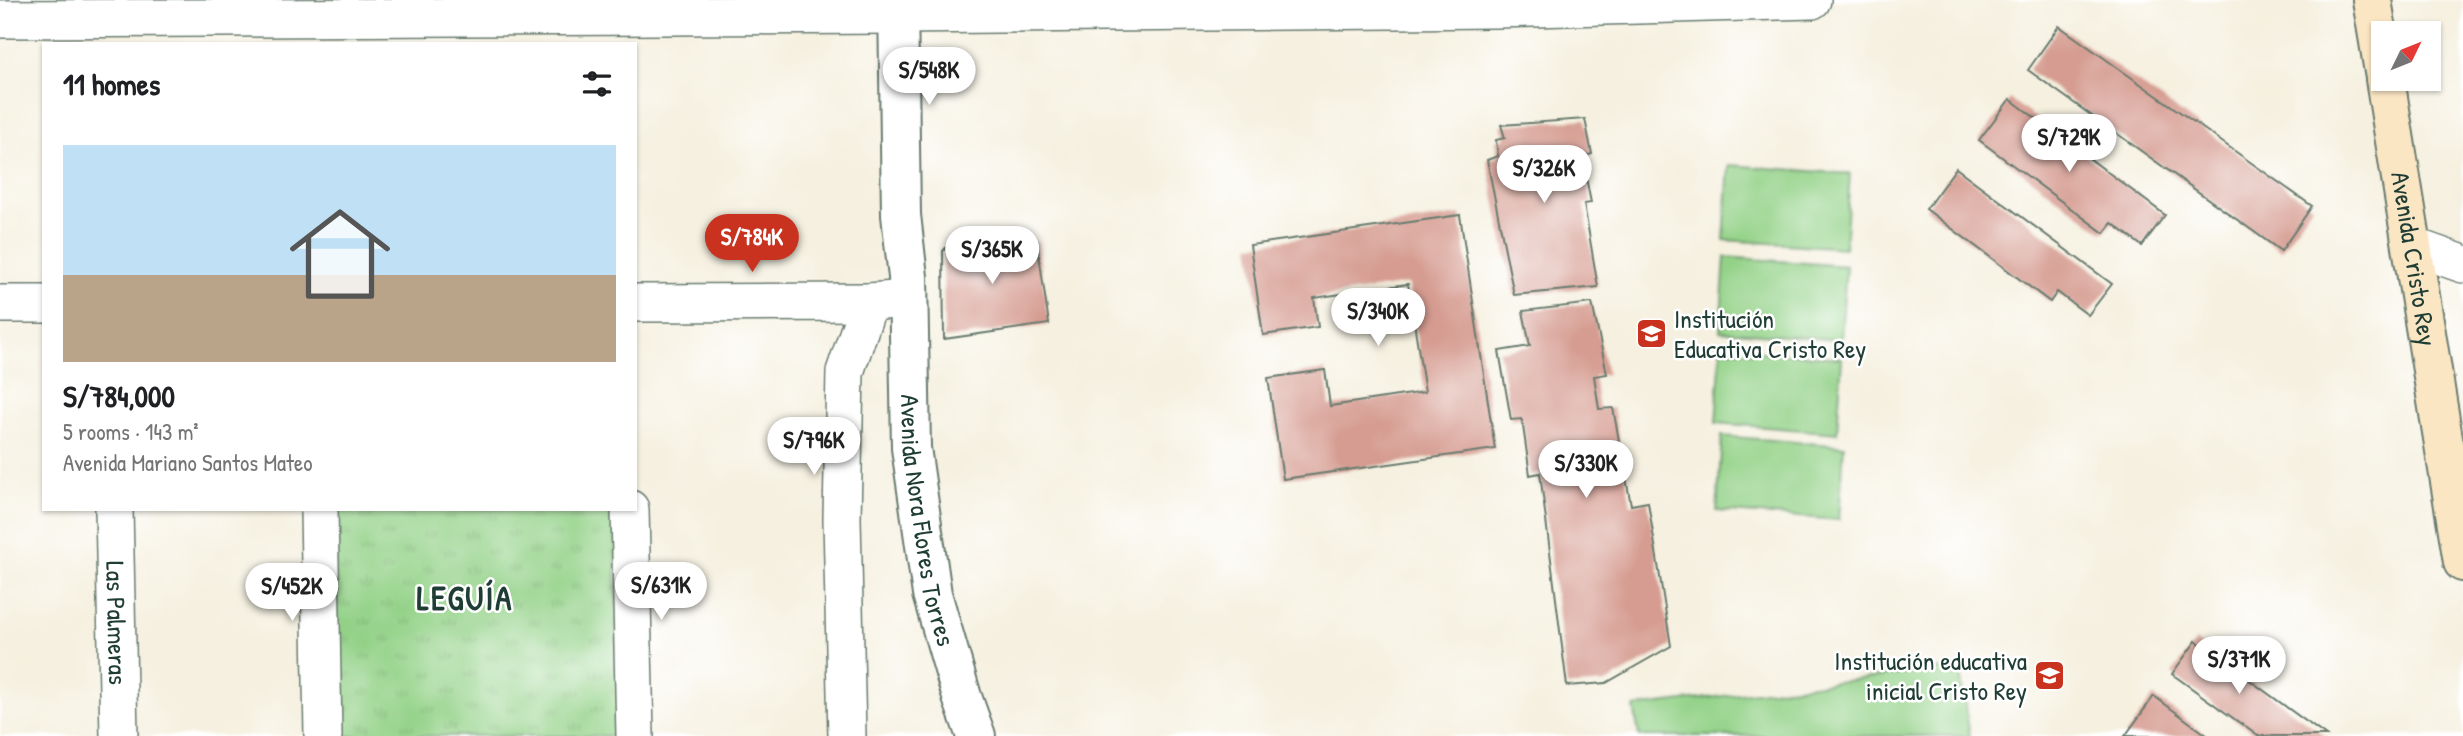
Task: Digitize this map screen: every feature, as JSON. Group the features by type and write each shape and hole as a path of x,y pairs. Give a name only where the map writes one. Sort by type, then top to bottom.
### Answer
{"main road":[{"path":"2372,0 2376,21"},
{"name":"Avenida Cristo Rey","path":"2387,91 2463,562"}],"street":[{"path":"0,19 63,21 898,7 1812,0"},
{"name":"Avenida Nora Flores Torres","path":"898,7 901,215 908,299 911,449 932,594 976,736"},
{"path":"2412,246 2463,264"},
{"path":"637,303 869,302 908,299"},
{"path":"847,736 842,519 845,372 869,302"},
{"path":"0,304 42,304"},
{"name":"Las Palmeras","path":"114,511 119,736"},
{"path":"319,511 323,736"},
{"path":"630,511 635,736"}],"green space":[{"path":"1729,165 1850,174 1845,248 1724,240"},
{"path":"1725,257 1846,266 1841,340 1720,331"},
{"path":"1721,349 1842,358 1837,433 1716,423"},
{"path":"1722,436 1844,446 1839,520 1717,511"},
{"path":"335,511 615,511 619,736 338,736"},
{"path":"1959,667 1970,736 1639,736 1634,707"}],"building":[{"path":"2059,26 2312,206 2281,251 2028,70"},
{"path":"2010,99 2165,215 2142,246 2112,223 2104,233 1979,140"},
{"path":"1585,119 1592,154 1582,157 1591,203 1584,204 1598,287 1514,295 1487,160 1498,156 1496,140 1505,138 1501,125"},
{"path":"1956,168 2112,284 2088,315 2057,292 2050,302 1926,209"},
{"path":"1460,215 1495,449 1283,479 1268,378 1325,370 1330,406 1425,392 1408,284 1314,298 1318,327 1263,335 1250,245"},
{"path":"1015,230 1018,242 1037,241 1049,324 944,339 943,251 952,241"},
{"path":"1592,303 1607,374 1594,376 1599,409 1613,408 1631,505 1648,502 1671,646 1606,683 1567,686 1540,473 1530,475 1522,419 1511,420 1499,351 1530,346 1523,311"},
{"path":"2196,641 2326,736 2258,736 2172,674"},
{"path":"2154,696 2208,736 2125,736"}],"place":[{"name":"Institución Educativa Cristo Rey","path":"1651,334"},
{"name":"Institución educativa inicial Cristo Rey","path":"2050,676"}],"district":[{"name":"LEGUÍA","path":"465,598"}]}
